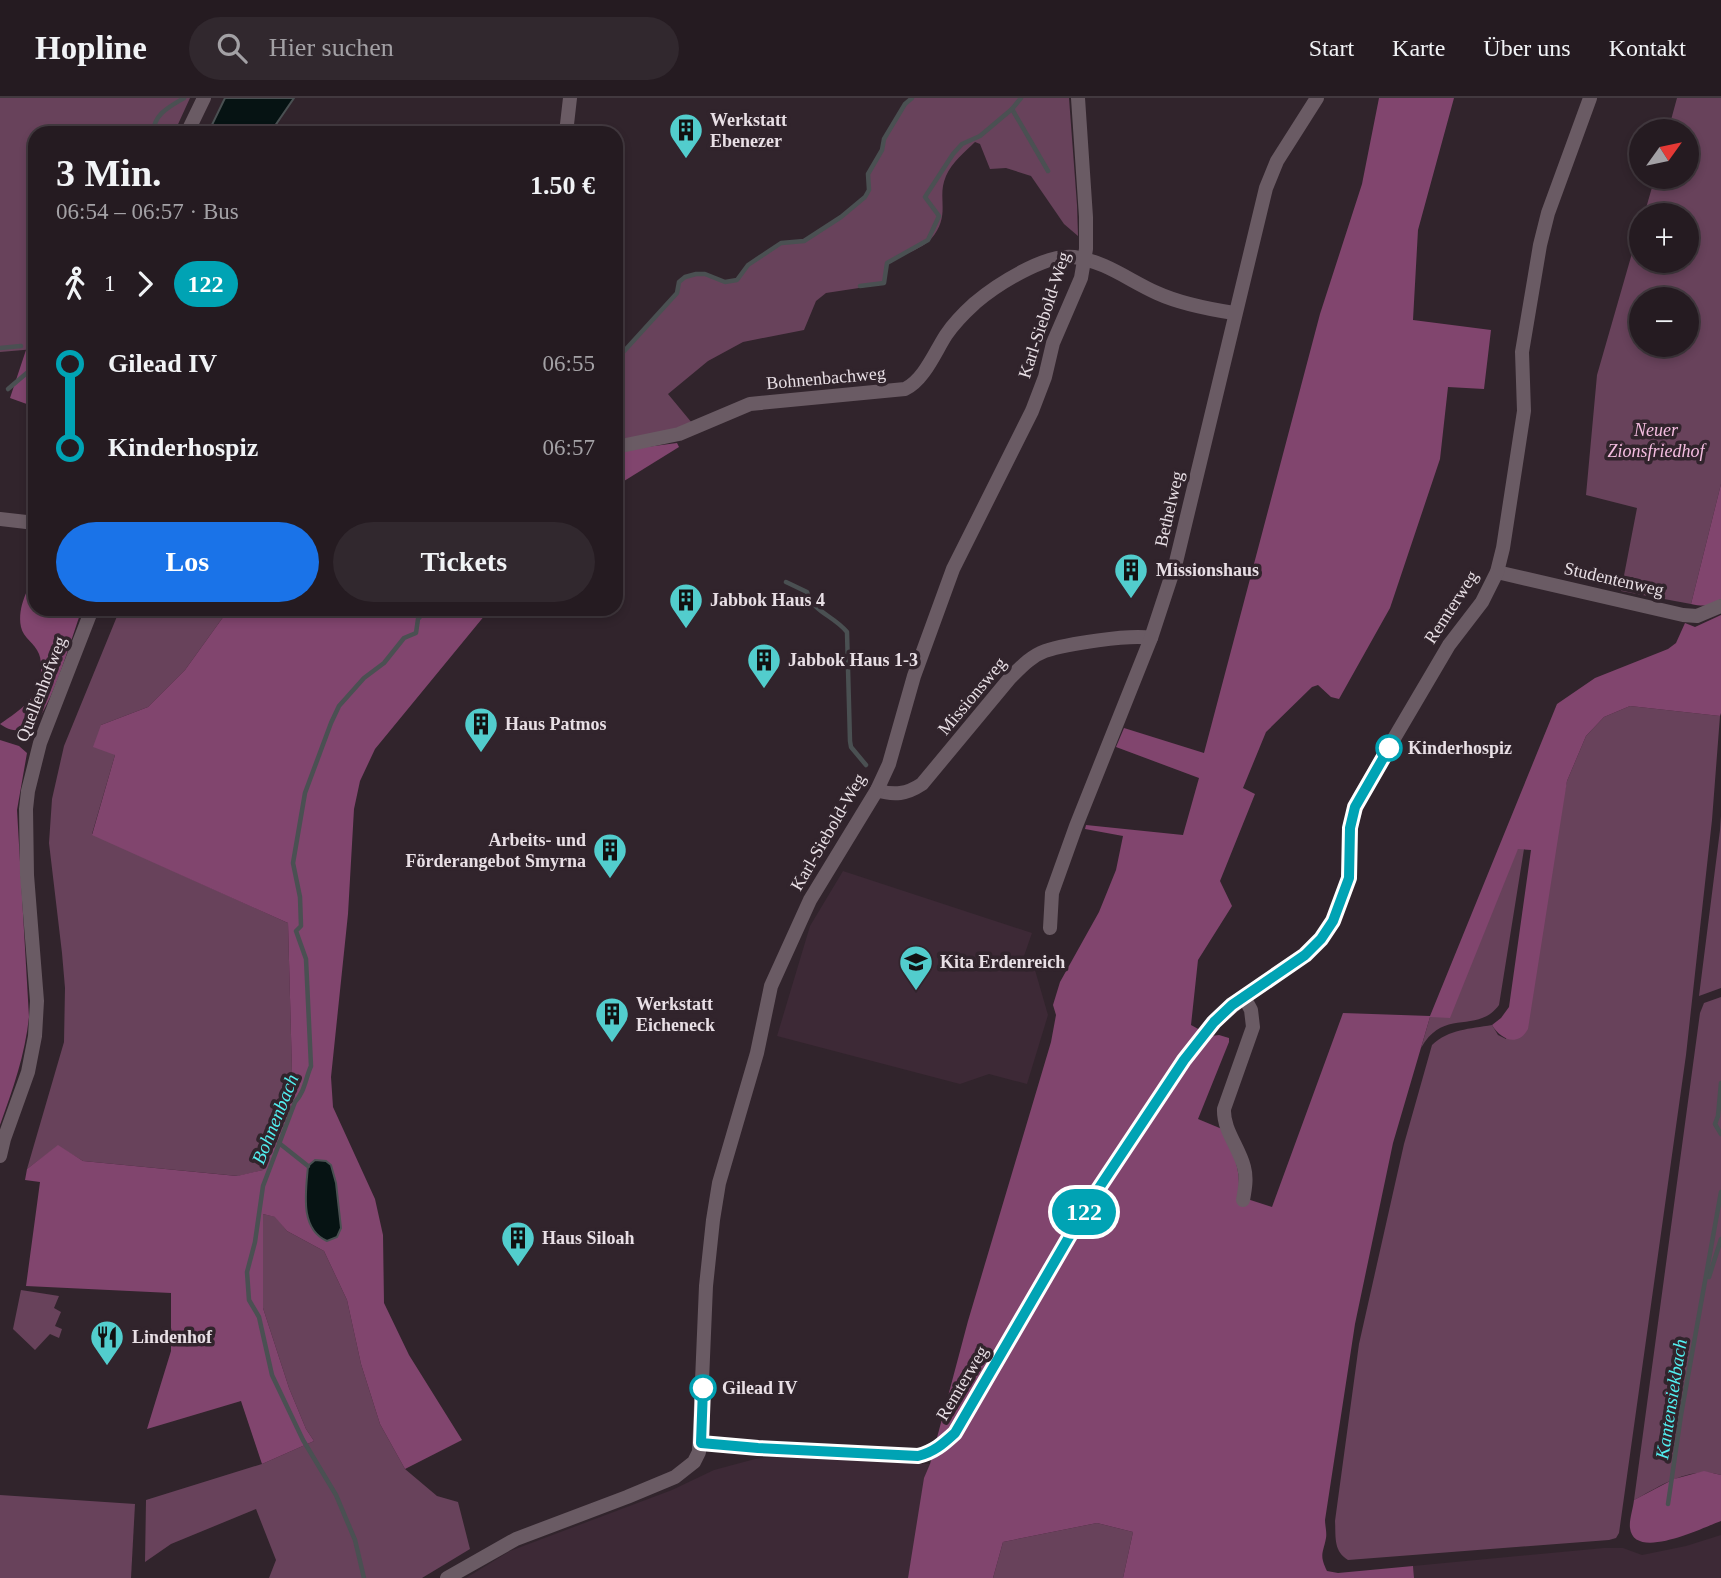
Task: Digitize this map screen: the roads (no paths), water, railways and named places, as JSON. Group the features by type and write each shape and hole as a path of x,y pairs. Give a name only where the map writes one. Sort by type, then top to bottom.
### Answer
{"street":[{"path":"190,126 204,98"},
{"path":"567,126 570,98"},
{"name":"Karl-Siebold-Weg","path":"701,1443 706,1286 713,1220 719,1183 757,1053 772,986 810,901 877,790 889,764 914,676 953,569 1032,411 1053,344 1081,278 1086,217 1078,98"},
{"name":"Bethelweg","path":"1050,928 1052,893 1150,638 1176,562 1234,313 1271,171 1317,98"},
{"name":"Remterweg","path":"701,1443 918,1456 931,1453 943,1445 955,1433 1125,1145 1202,1035 1244,997 1305,955 1321,939 1333,921 1349,878 1350,828 1359,797 1449,645 1482,602 1497,572 1524,411 1522,352 1540,245 1548,213 1590,98"},
{"name":"Bohnenbachweg","path":"623,446 679,434 750,404 905,389 916,382 958,319 976,303 1029,268 1060,258 1074,257 1101,264 1170,298 1234,313"},
{"path":"0,519 28,522"},
{"name":"Studentenweg","path":"1497,572 1683,615 1697,616 1721,606"},
{"name":"Quellenhofweg","path":"0,1156 28,1072 36,1036 37,1001 27,874 28,791 40,743 89,616"},
{"name":"Missionsweg","path":"877,790 901,794 922,783 1026,661 1044,651 1102,641 1150,638"},
{"path":"1243,1200 1246,1175 1244,1164 1224,1118 1224,1109 1253,1027 1251,1010 1244,997"},
{"path":"447,1578 516,1539 675,1477 694,1462 701,1443"}],"waterway":[{"path":"154,126 159,116 184,98"},
{"name":"Bohnenbach","path":"623,352 677,293 679,282 685,277 705,274 725,282 737,280 748,265 781,243 804,241 841,217 865,197 869,190 868,174 882,150 884,139 905,104 912,98"},
{"name":"Bohnenbach","path":"860,286 884,283 887,263 928,240 939,216 925,197 953,154 962,144 980,136 1021,98"},
{"path":"1012,109 1048,171"},
{"path":"0,348 21,346"},
{"path":"8,389 28,372"},
{"name":"Bohnenbach","path":"786,582 807,592 814,605 847,632 850,741 851,747 866,765"},
{"name":"Bohnenbach","path":"364,1578 355,1540 336,1495 303,1440 272,1375 259,1317 249,1300 247,1272 255,1242 263,1186 311,1066 306,959 296,931 301,926 300,897 293,863 305,793 339,706 364,678 384,663 404,638 416,633 421,616"},
{"name":"Kantensiekbach","path":"1721,1083 1715,1124 1721,1134"},
{"path":"279,1143 308,1166"},
{"name":"Kantensiekbach","path":"1668,1504 1721,1192"},
{"name":"Kantensiekbach","path":"1709,1277 1721,1239"}],"place":[{"name":"Werkstatt Ebenezer","path":"686,160"},
{"name":"Missionshaus","path":"1131,600"},
{"name":"Jabbok Haus 4","path":"686,630"},
{"name":"Jabbok Haus 1-3","path":"764,690"},
{"name":"Kinderhospiz","path":"1389,748"},
{"name":"Haus Patmos","path":"481,754"},
{"name":"Arbeits- und Förderangebot Smyrna","path":"610,880"},
{"name":"Kita Erdenreich","path":"916,992"},
{"name":"Werkstatt Eicheneck","path":"612,1044"},
{"name":"Haus Siloah","path":"518,1268"},
{"name":"Lindenhof","path":"107,1367"},
{"name":"Gilead IV","path":"703,1388"}],"park label":[{"name":"Neuer Zionsfriedhof","path":"1656,440"}]}
